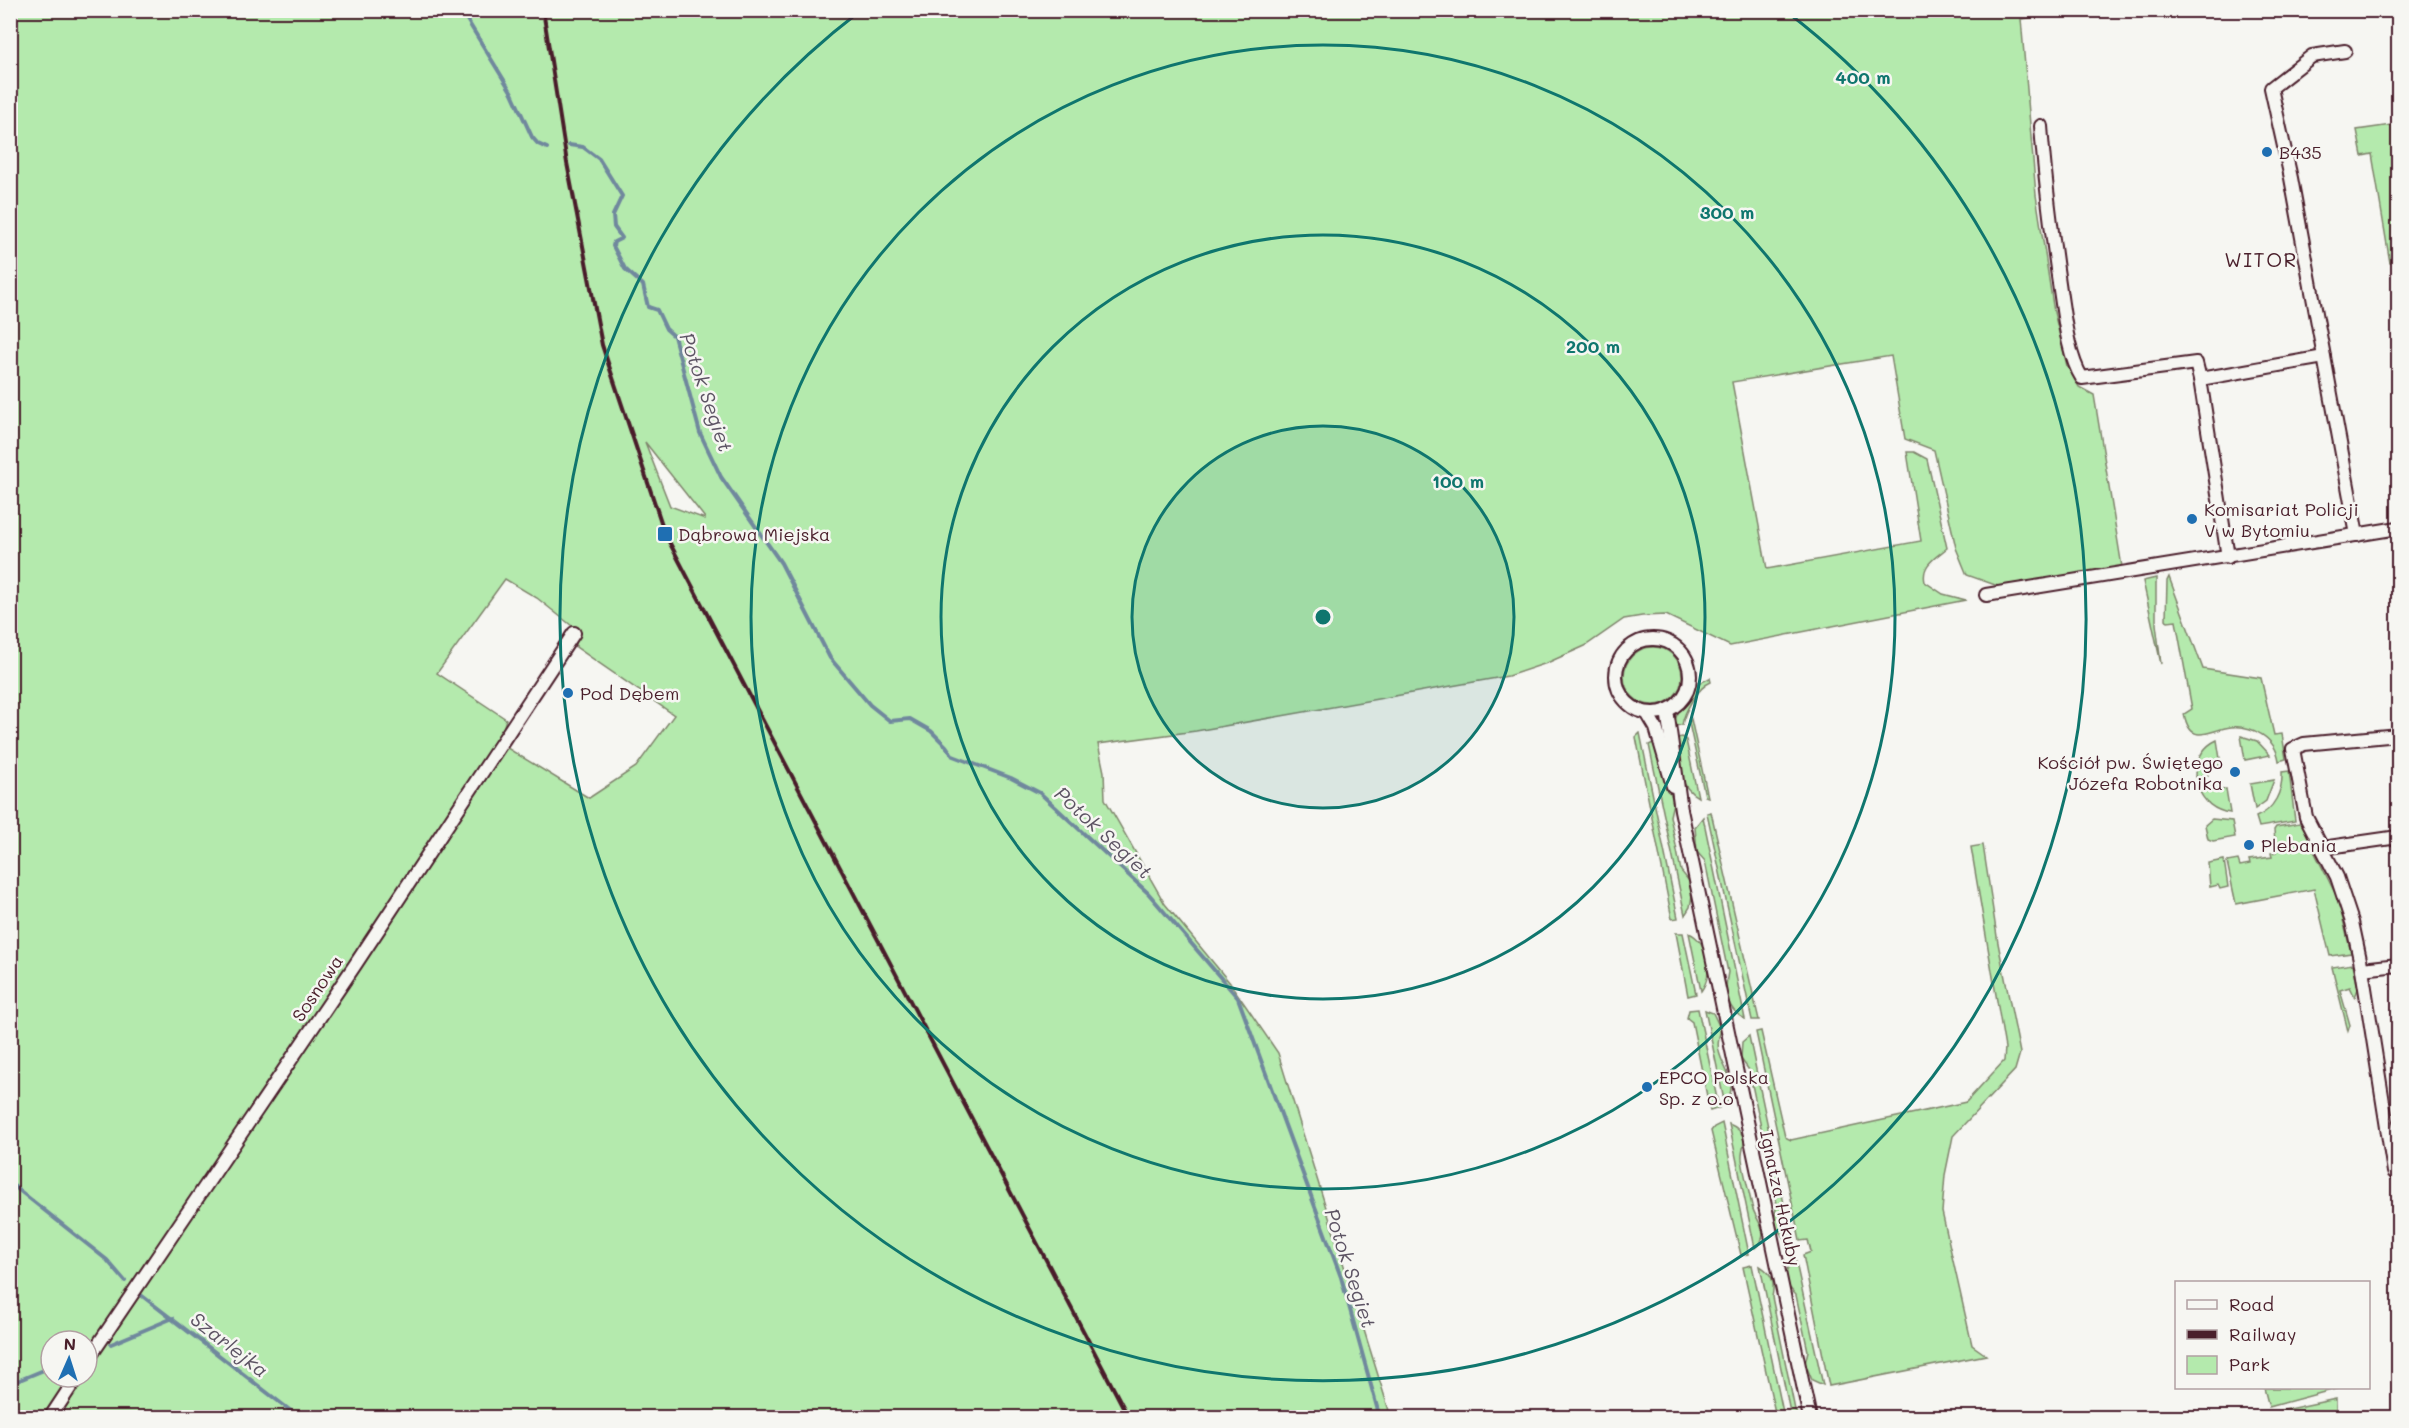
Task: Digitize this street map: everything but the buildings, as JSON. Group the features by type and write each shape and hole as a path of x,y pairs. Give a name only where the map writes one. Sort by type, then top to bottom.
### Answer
{"street":[{"path":"2345,51 2312,56 2271,88 2291,178 2357,535"},
{"path":"2041,126 2047,195 2060,291 2076,369 2082,378 2196,363 2228,557"},
{"path":"2200,379 2325,357"},
{"path":"1986,595 2398,528"},
{"name":"Sosnowa","path":"99,1343 355,965 574,633"},
{"path":"1649,639 1670,643 1681,651 1688,664 1690,680 1688,690 1676,705 1667,710 1647,713 1628,704 1620,693 1616,679 1617,665 1624,652 1635,644 1649,639"},
{"name":"Ignatza Hakuby","path":"1667,710 1681,810 1810,1418"},
{"name":"Ignatza Hakuby","path":"1647,713 1656,728 1681,810"},
{"path":"2394,1172 2362,969 2352,922 2337,877 2306,817 2293,749 2304,744 2398,735"},
{"path":"2322,848 2398,837"},
{"path":"2362,969 2398,965"},
{"path":"50,1418 69,1389"}],"green space":[{"path":"10,11 2092,11 2021,19 2036,195 2054,312 2067,366 2079,387 2094,395 2122,567 1998,586 1967,575 1956,548 1934,450 1905,439 1891,356 1732,382 1767,569 1921,541 1907,452 1914,452 1927,459 1947,548 1927,566 1925,582 1943,594 1966,600 1730,646 1666,615 1642,616 1624,619 1585,646 1547,663 1508,676 1196,731 1098,744 1104,772 1105,799 1165,904 1230,983 1278,1053 1391,1417 58,1417 77,1389 99,1389 99,1355 504,746 589,798 636,767 674,715 576,647 577,630 537,598 505,579 437,673 506,719 499,742 99,1334 99,1329 39,1329 39,1389 62,1389 42,1417 11,1417","holes":["645,442 705,518 670,506"]},
{"path":"2398,124 2398,262 2390,263 2372,154 2362,156 2357,130"},
{"path":"2169,577 2203,669 2261,678 2274,735 2282,734 2286,759 2279,761 2277,753 2268,740 2247,728 2231,727 2202,734 2191,730 2187,724 2184,714 2192,709 2176,621 2168,622 2166,619"},
{"path":"2156,578 2156,624 2161,664 2143,581"},
{"path":"1647,647 1659,647 1674,655 1682,670 1682,682 1674,697 1659,705 1647,705 1632,697 1624,682 1624,670 1632,655"},
{"path":"1710,678 1711,682 1701,689 1692,701 1682,725 1673,726 1679,710 1691,692 1697,685"},
{"path":"1691,719 1708,797 1705,796 1689,723"},
{"path":"1640,733 1678,918 1672,919 1636,737"},
{"path":"2241,736 2257,741 2270,755 2245,760"},
{"path":"1682,737 1686,740 1698,797 1691,792 1682,779 1677,738"},
{"path":"2217,740 2221,765 2207,768 2208,775 2196,777 2201,755 2207,746"},
{"path":"1655,742 1673,803 1670,816 1681,871 1689,881 1692,896 1690,907 1685,915 1649,745"},
{"path":"2289,771 2295,821 2259,827 2256,817 2272,805 2279,793 2282,772"},
{"path":"2274,780 2266,801 2255,809 2250,784"},
{"path":"2210,785 2211,792 2226,789 2230,813 2215,808 2203,797 2198,787"},
{"path":"2294,793 2297,794 2311,845 2338,899 2351,953 2330,956 2314,889 2236,904 2227,862 2238,860 2240,866 2250,864 2249,860 2272,857 2271,853 2276,852 2274,830 2276,827 2300,823"},
{"path":"1711,812 1759,1020 1752,1020 1707,813"},
{"path":"1703,817 1745,1019 1734,1010 1728,999 1726,986 1728,972 1705,861 1697,852 1695,827"},
{"path":"2212,819 2232,821 2235,837 2213,841 2208,839 2205,825"},
{"path":"1983,845 1998,943 2020,1053 2015,1070 1953,1136 1945,1175 1942,1212 1972,1345 1986,1355 1829,1386 1803,1255 1811,1252 1808,1240 1800,1241 1756,1032 1761,1031 1785,1137 1791,1140 1966,1102 2004,1061 2005,1048 1971,847"},
{"path":"2224,860 2228,887 2220,889 2218,885 2210,887 2208,863"},
{"path":"1676,933 1683,933 1696,994 1688,996"},
{"path":"1689,933 1701,943 1707,959 1707,976 1701,991"},
{"path":"2353,964 2358,989 2355,997 2350,987 2340,990 2350,1025 2348,1031 2332,967"},
{"path":"1698,1009 1719,1108 1710,1111 1692,1022 1687,1018 1689,1010"},
{"path":"1705,1010 1713,1013 1721,1030 1718,1041 1719,1051 1731,1085 1725,1105"},
{"path":"1749,1036 1792,1242 1778,1231 1776,1226 1777,1204 1749,1070 1741,1059 1742,1042"},
{"path":"1722,1123 1749,1254 1741,1255 1711,1131"},
{"path":"1729,1124 1739,1130 1744,1139 1742,1156 1744,1171 1752,1206 1763,1232 1763,1238 1755,1248"},
{"path":"1795,1258 1823,1385 1812,1380 1805,1363 1808,1351 1796,1295 1788,1286 1786,1273"},
{"path":"1752,1265 1784,1417 1776,1417 1743,1267"},
{"path":"1760,1266 1768,1272 1772,1279 1772,1297 1795,1410 1801,1417 1791,1417"},
{"path":"2264,1389 2335,1389 2269,1407"},
{"path":"2336,1399 2336,1417 2269,1417 2269,1413"}],"waterway":[{"name":"Potok Segiet","path":"461,10 512,93 532,137 538,144 547,148"},
{"name":"Potok Segiet","path":"569,145 583,147 599,159 622,196 613,215 614,227 622,238 614,242 613,246 625,269 643,285 648,307 657,310 666,329 674,336 700,433 721,477 781,563 830,658 870,705 890,721 910,719 931,731 953,756 1011,778 1040,793 1148,893 1238,998 1341,1277 1380,1418"},
{"name":"Szarlejka","path":"10,1183 107,1260 125,1281"},
{"name":"Szarlejka","path":"141,1295 300,1418"},
{"path":"111,1344 173,1318"},
{"path":"10,1384 39,1372"}],"railway":[{"path":"543,10 567,163 602,345 665,534 1129,1418"}],"place":[{"name":"B435","path":"2267,152"},
{"name":"Komisariat Policji V w Bytomiu","path":"2192,519"},
{"name":"Dąbrowa Miejska","path":"665,534"},
{"name":"Pod Dębem","path":"568,693"},
{"name":"Kościół pw. Świętego Józefa Robotnika","path":"2235,772"},
{"name":"Plebania","path":"2249,845"},
{"name":"EPCO Polska Sp. z o.o","path":"1647,1087"}],"district":[{"name":"WITOR","path":"2261,259"}]}
